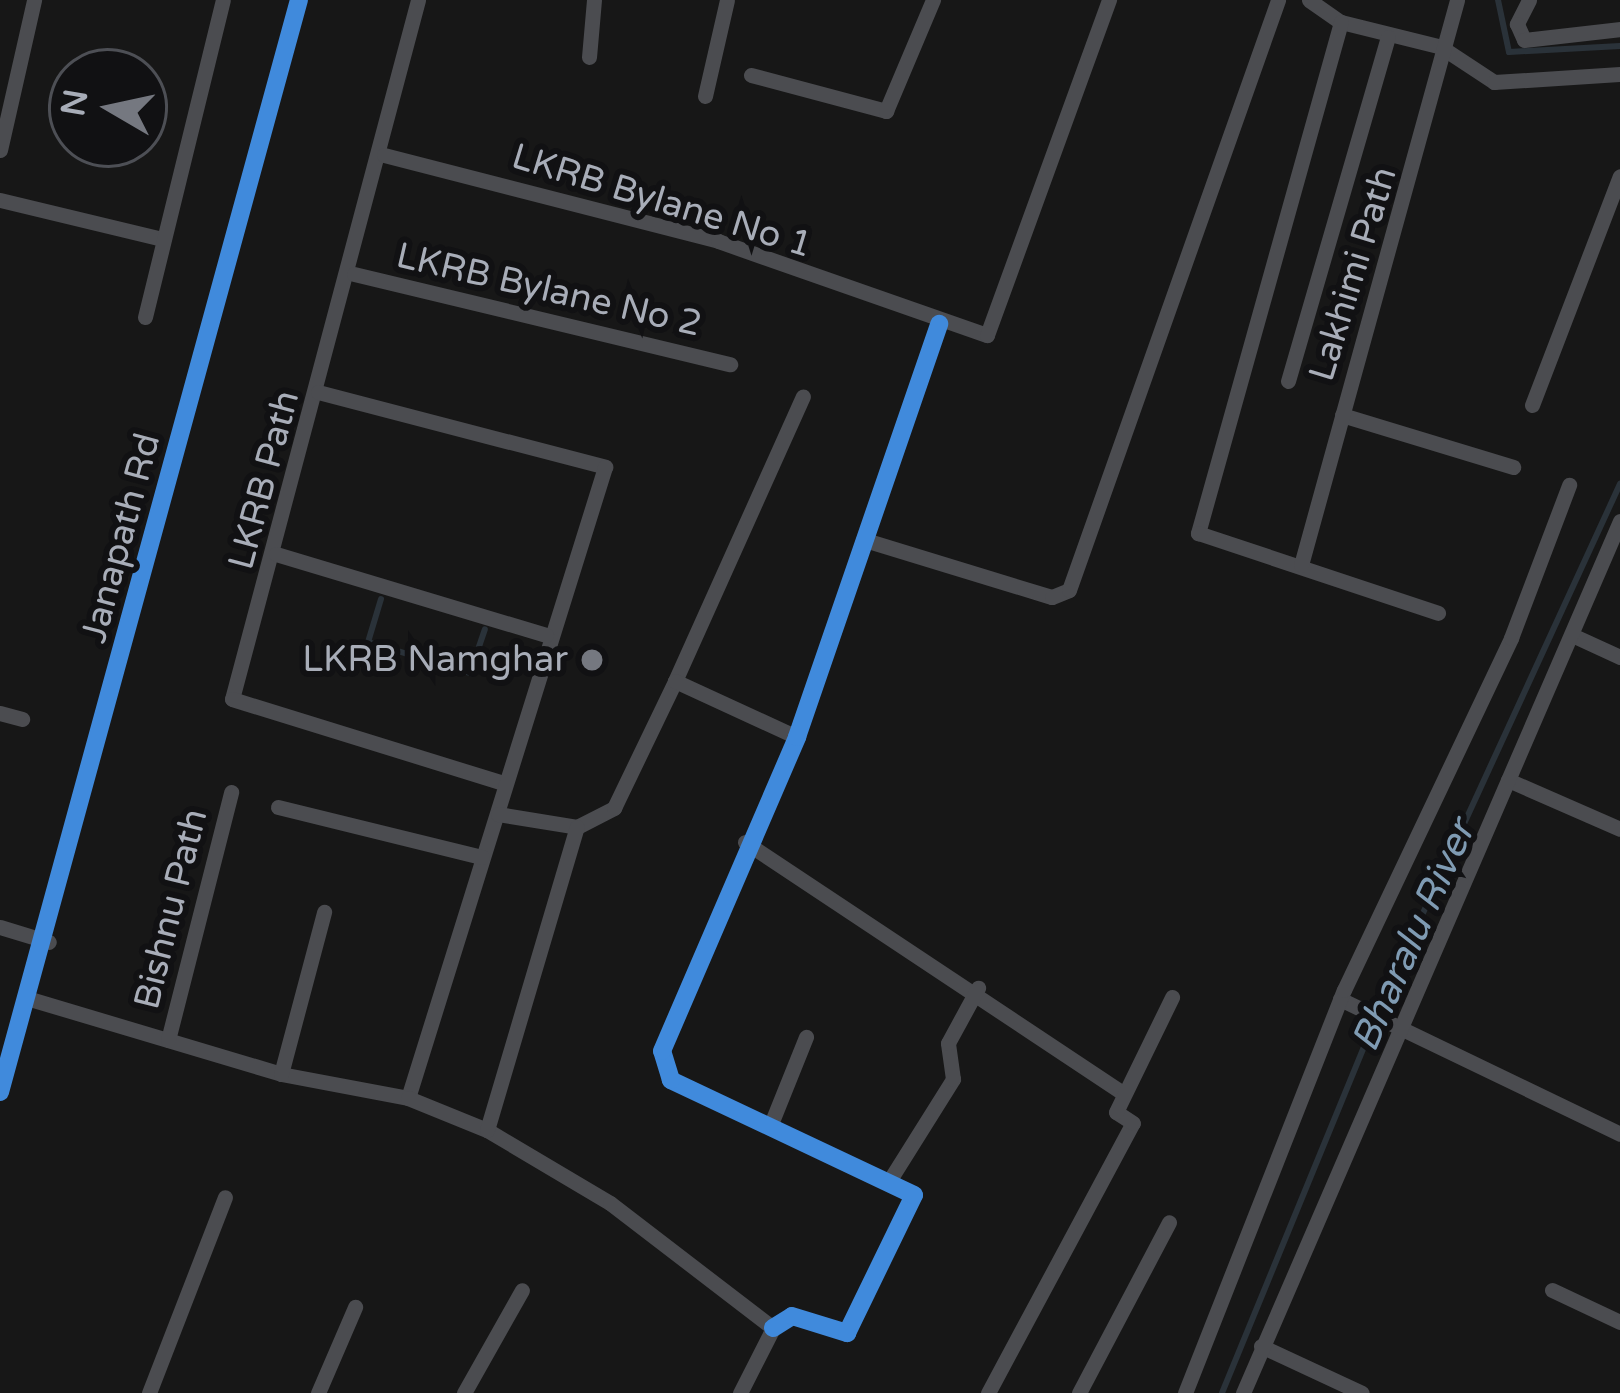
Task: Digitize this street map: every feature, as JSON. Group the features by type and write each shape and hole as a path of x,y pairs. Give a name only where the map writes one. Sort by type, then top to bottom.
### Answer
{"street":[{"path":"0,150 34,0"},
{"path":"145,317 223,0"},
{"name":"Janapath Rd","path":"0,1092 49,942 299,0"},
{"name":"LKRB Path","path":"418,0 353,274 232,699 503,783"},
{"path":"589,56 594,0"},
{"path":"704,96 727,0"},
{"path":"752,75 886,111 933,0"},
{"name":"LKRB Bylane No 1","path":"384,155 718,241 939,324 987,334 1109,0"},
{"path":"865,540 1052,597 1069,590 1278,0"},
{"path":"1310,0 1341,22 1442,47 1494,82 1620,74"},
{"name":"Lakhimi Path","path":"1301,565 1442,86 1442,47 1457,0"},
{"path":"1529,0 1517,24 1524,40 1620,29"},
{"path":"1341,22 1198,533 1438,613"},
{"path":"1288,381 1388,37"},
{"path":"1532,405 1620,176"},
{"path":"0,200 164,239"},
{"name":"LKRB Bylane No 2","path":"353,274 730,364"},
{"path":"740,1393 773,1328 792,1316 836,1336 858,1320 915,1205 891,1178 770,1124 661,1067 745,842 797,736 939,324"},
{"path":"318,392 605,467 546,634 498,814 408,1098"},
{"path":"487,1130 577,827 628,790 803,396"},
{"path":"1342,415 1513,466"},
{"path":"1185,1393 1340,999 1511,638 1569,485"},
{"path":"1408,1030 1508,780 1620,521"},
{"path":"277,554 546,634"},
{"path":"1572,635 1620,657"},
{"path":"675,681 797,736"},
{"path":"0,713 22,719"},
{"path":"1508,780 1620,830"},
{"name":"Bishnu Path","path":"168,1040 231,792"},
{"path":"278,807 482,857"},
{"path":"498,814 577,827"},
{"path":"745,842 978,988 1123,1093"},
{"path":"281,1074 324,912"},
{"path":"0,927 49,942"},
{"path":"891,1178 953,1079 948,1043 978,988"},
{"path":"988,1393 1133,1123 1116,1112 1172,997"},
{"path":"31,999 281,1074 408,1098 487,1130 610,1203 773,1328"},
{"path":"1340,999 1620,1134"},
{"path":"1243,1393 1396,1033 1408,1030"},
{"path":"770,1124 806,1037"},
{"path":"149,1393 225,1197"},
{"path":"1079,1393 1169,1222"},
{"path":"464,1393 522,1290"},
{"path":"1552,1290 1620,1322"},
{"path":"318,1393 356,1306"},
{"path":"1261,1346 1362,1393"}],"waterway":[{"name":"Bharalu River","path":"1498,0 1509,52 1620,46"},
{"name":"Bharalu River","path":"1222,1393 1384,998 1620,484"},
{"path":"381,599 368,642 470,673 485,629"}],"cycle path":[{"path":"0,1092 299,0"},
{"path":"773,1328 792,1316 847,1333 914,1195 671,1080 662,1051 797,737 939,324"}],"place":[{"name":"LKRB Namghar","path":"592,660"}]}
